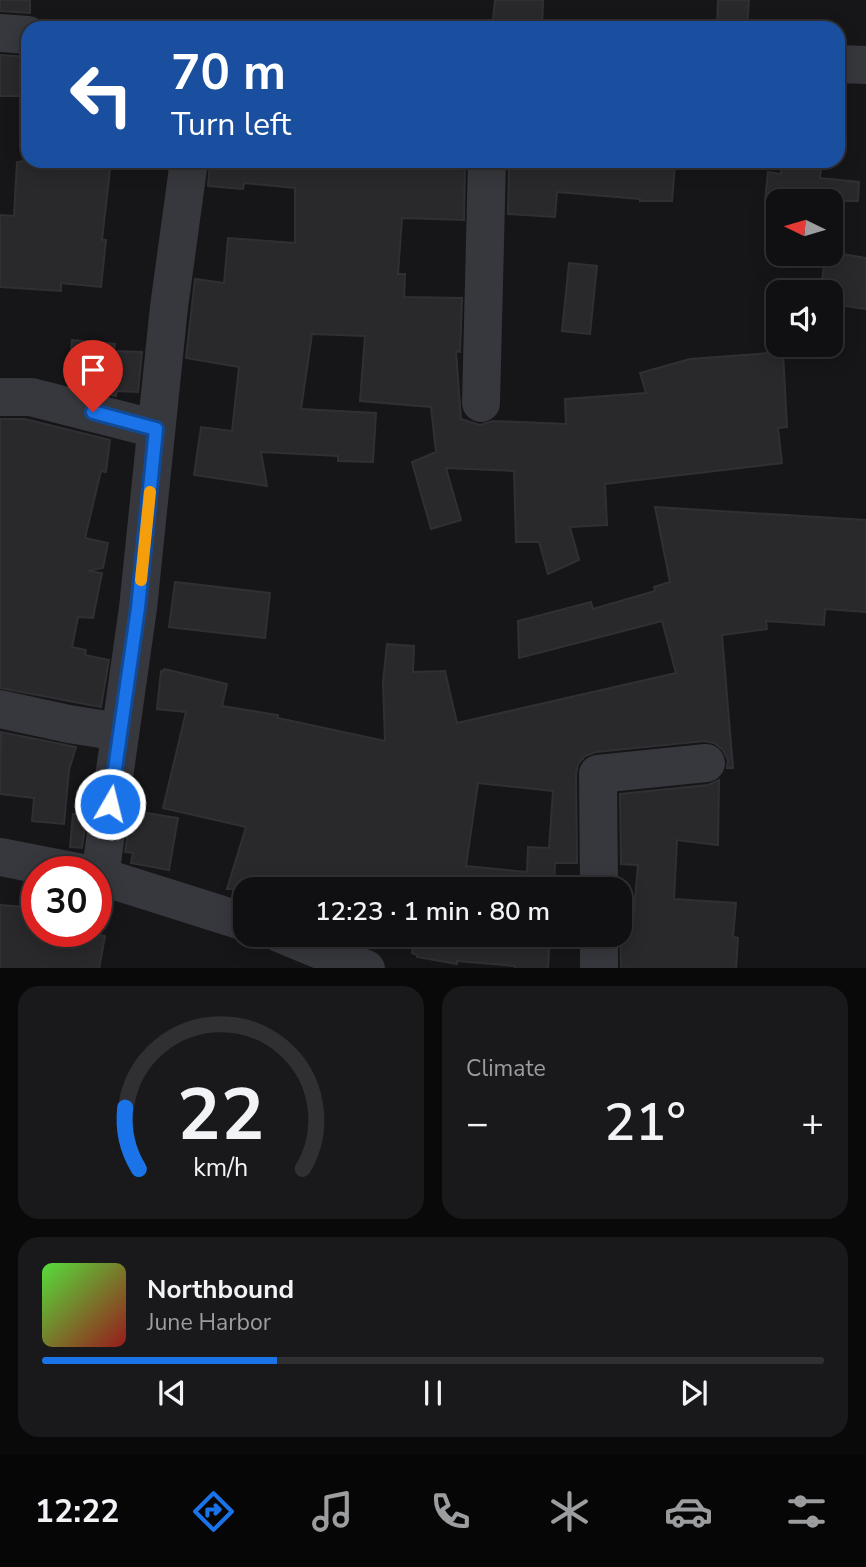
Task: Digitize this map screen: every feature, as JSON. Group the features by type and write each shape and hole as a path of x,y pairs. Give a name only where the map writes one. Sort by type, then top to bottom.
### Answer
{"street":[{"path":"0,33 21,34"},
{"path":"845,64 866,65"},
{"path":"95,856 120,732 138,608 156,429 188,168"},
{"path":"481,403 487,168"},
{"path":"0,397 31,397 156,429"},
{"path":"0,709 120,732"},
{"path":"599,877 598,774 706,763"},
{"path":"0,857 21,861"},
{"path":"112,881 233,918"},
{"path":"314,947 366,968"},
{"path":"599,947 599,968"}],"building":[{"path":"0,0 30,0 30,13 0,11"},
{"path":"495,0 543,0 542,21 493,21"},
{"path":"718,0 749,0 748,21 717,21"},
{"path":"0,55 21,56 21,96 0,96"},
{"path":"21,161 21,168 110,168 102,240 106,240 101,287 61,283 61,291 0,287 0,215 14,216 17,162"},
{"path":"209,168 465,168 464,220 402,218 398,274 405,274 404,297 462,298 460,352 456,351 461,419 480,425 493,421 566,424 565,399 646,393 640,373 690,359 766,353 766,357 783,357 787,427 778,428 782,463 605,484 607,525 570,527 579,560 548,574 539,542 516,542 514,471 446,468 461,520 431,529 412,462 436,452 431,407 360,401 365,336 312,334 301,409 376,413 373,462 338,461 338,456 261,452 267,486 194,475 201,427 232,431 239,367 186,358 195,279 224,283 228,238 295,243 295,188 244,183 243,189 208,186"},
{"path":"509,168 675,168 672,201 640,201 557,192 555,217 508,214"},
{"path":"781,168 821,168 820,178 859,182 858,201 844,201 844,189 766,189 768,172 781,174"},
{"path":"844,254 866,258 866,309 843,306 843,280 822,280 824,266 844,266"},
{"path":"569,263 597,266 590,334 562,331"},
{"path":"72,340 115,344 114,351 142,352 138,392 117,391 116,396 68,384"},
{"path":"0,419 25,419 110,440 106,472 101,471 85,538 108,543 103,568 87,571 102,573 93,618 78,617 72,647 86,650 85,655 109,660 101,707 0,688"},
{"path":"655,507 866,520 866,612 825,609 824,625 766,621 767,629 722,635 733,768 727,768 728,760 723,750 714,743 704,741 596,752 585,756 578,764 576,774 577,863 555,863 554,877 233,877 233,889 227,889 246,827 163,808 186,712 157,709 161,671 164,669 227,684 222,706 278,715 278,718 385,741 383,682 387,644 414,646 413,672 445,671 457,723 676,673 662,621 519,658 518,621 591,602 593,609 655,591 654,587 670,582","holes":["478,783 553,791 549,848 528,847 527,872 466,866"]},
{"path":"175,582 270,593 265,638 169,627"},
{"path":"1,732 76,747 69,770 64,824 32,821 34,798 0,794"},
{"path":"719,780 718,845 677,840 674,899 736,903 733,937 738,938 736,968 621,968 621,947 632,947 638,865 621,864 620,794 708,785"},
{"path":"140,812 178,818 169,870 131,863 133,853 125,852 130,819 138,820"},
{"path":"73,814 87,815 82,848 70,847"},
{"path":"0,905 21,907 21,947 103,947 99,968 0,968"},
{"path":"413,947 549,947 548,968 515,968 457,961 457,964 412,953"}],"slow traffic":[{"path":"141,580 150,492"}],"route":[{"path":"93,412 156,429 138,608 110,804"}]}
